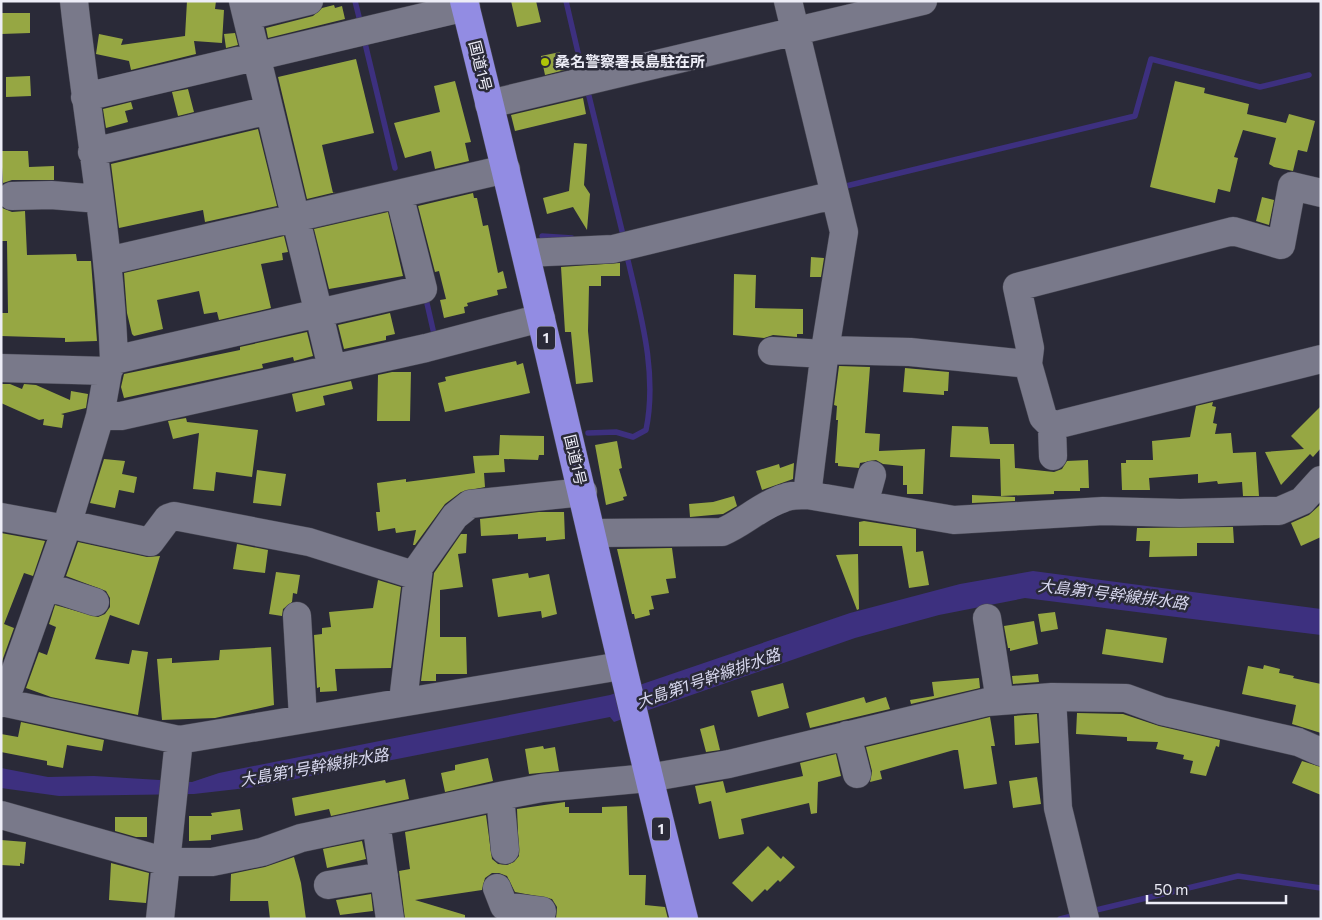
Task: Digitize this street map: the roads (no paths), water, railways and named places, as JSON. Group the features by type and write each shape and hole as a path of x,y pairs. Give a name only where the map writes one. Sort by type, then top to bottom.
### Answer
{"highway":[{"name":"国道1号","path":"465,4 593,533 622,670 684,919"}],"street":[{"path":"74,1 92,152 108,260 111,365 100,416 67,527 3,702 177,749 303,718 403,701 622,670"},
{"path":"309,1 245,9 332,368"},
{"path":"788,1 844,232 825,352 807,494"},
{"path":"489,104 795,33 923,1"},
{"path":"85,96 465,4"},
{"path":"92,152 269,110"},
{"path":"108,260 506,170"},
{"path":"1053,456 1052,426 1043,417 1028,364 1030,348 1017,287 1233,231 1281,245 1292,186 1321,193"},
{"path":"1,368 111,365 423,289 399,194"},
{"path":"12,196 51,195 99,199"},
{"path":"526,253 613,249 834,196"},
{"path":"100,416 121,416 426,348 541,318"},
{"path":"772,351 910,352 1028,364"},
{"path":"1052,426 1321,359"},
{"path":"864,504 872,474"},
{"path":"593,533 722,532 734,527 776,500 807,494 954,520 1103,511 1180,514 1279,511 1302,501 1321,480"},
{"path":"403,701 419,568 455,516 470,504 583,492"},
{"path":"1,517 150,542 168,518 174,516 309,542 417,576"},
{"path":"46,586 95,602"},
{"path":"297,616 303,718"},
{"path":"987,618 1000,701"},
{"path":"1052,697 1058,808 1085,919"},
{"path":"1,815 167,862 212,862 262,852 301,838 500,796 542,788 648,778 730,764 1000,701 1052,697 1126,698 1162,711 1298,742 1321,752"},
{"path":"847,736 857,774"},
{"path":"160,919 177,749"},
{"path":"500,796 505,850"},
{"path":"376,822 390,919"},
{"path":"328,886 384,876"},
{"path":"497,888 504,906 541,915"}],"water":[{"name":"大島第1号幹線排水路","path":"1033,571 1321,609 1321,635 1025,598 939,615 855,638 614,722 610,717 255,787 194,794 59,796 1,788 1,768 48,777 94,776 192,782 219,773 610,695 850,613 960,584"}],"waterway":[{"path":"355,1 361,25"},
{"path":"566,1 583,74"},
{"path":"364,39 395,168"},
{"path":"842,187 1135,116 1151,59 1260,87 1309,75"},
{"path":"587,88 624,239"},
{"path":"542,236 572,238"},
{"path":"588,433 616,432 633,437 646,430 649,408 649,364 642,321 627,256"},
{"path":"426,299 434,334"},
{"path":"1092,911 1238,876 1321,888"},
{"path":"1060,919 1072,916"}],"place":[{"name":"桑名警察署長島駐在所","path":"545,62"}]}
